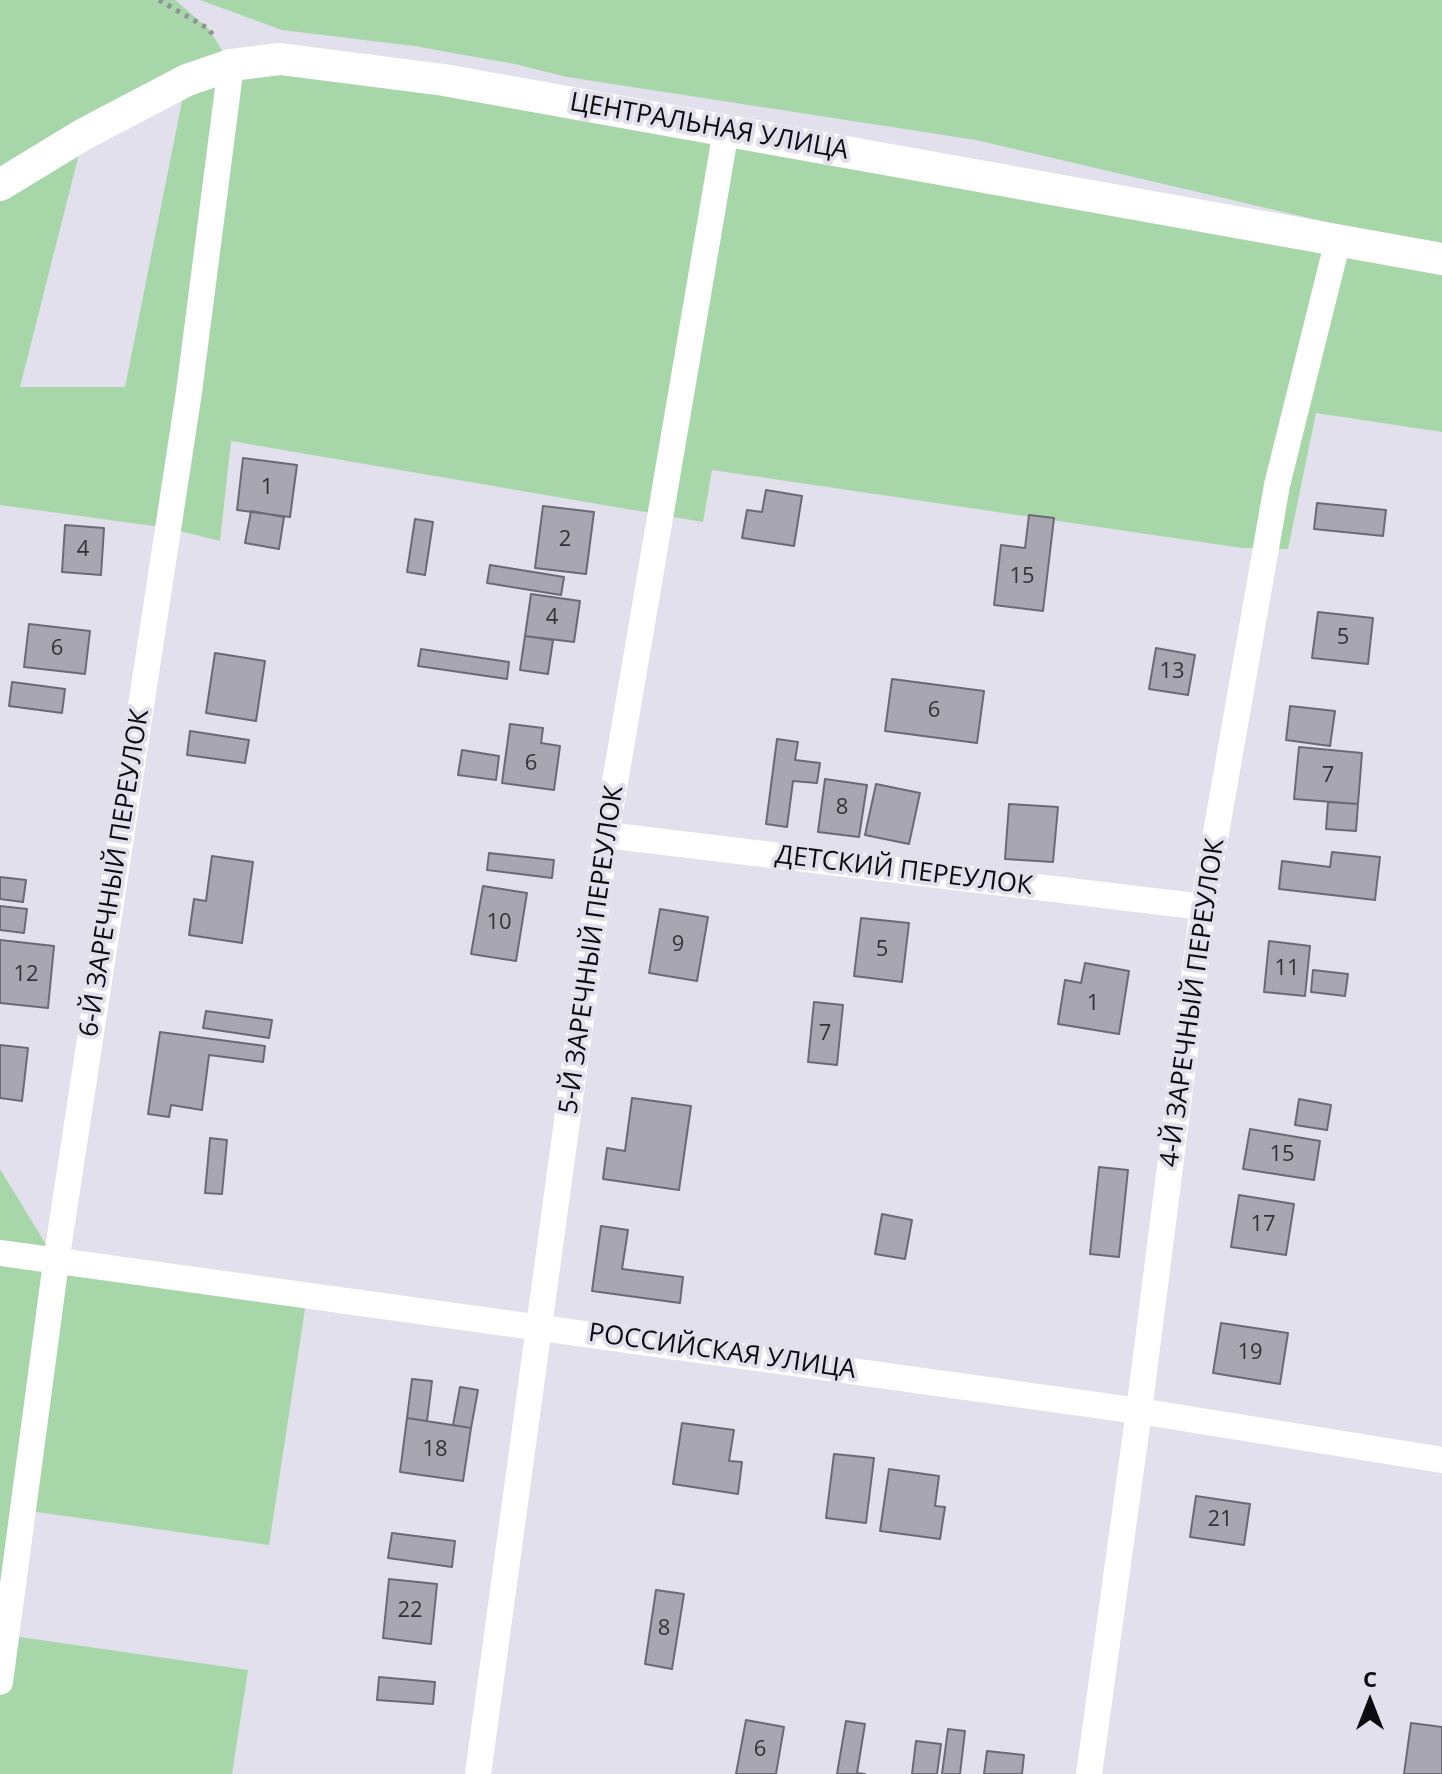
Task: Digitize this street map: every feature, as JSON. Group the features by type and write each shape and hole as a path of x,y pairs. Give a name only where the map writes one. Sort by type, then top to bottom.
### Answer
{"street":[{"name":"ЦЕНТРАЛЬНАЯ УЛИЦА","path":"0,185 84,134 174,86 231,65 280,59 429,78 1442,259"},
{"name":"6-Й ЗАРЕЧНЫЙ ПЕРЕУЛОК","path":"0,1682 56,1262 189,392 231,65"},
{"name":"5-Й ЗАРЕЧНЫЙ ПЕРЕУЛОК","path":"478,1774 606,835 726,130"},
{"name":"4-Й ЗАРЕЧНЫЙ ПЕРЕУЛОК","path":"1089,1774 1203,907 1277,485 1338,240"},
{"name":"ДЕТСКИЙ ПЕРЕУЛОК","path":"606,835 1203,907"},
{"name":"РОССИЙСКАЯ УЛИЦА","path":"0,1253 1139,1411 1442,1460"}],"path":[{"path":"159,0 209,29 231,65"}],"green space":[{"path":"0,0 175,0 209,29 231,65 280,59 1442,259 1442,432 1316,413 1288,549 1242,548 712,470 703,522 231,441 220,541 168,528 0,505","holes":["186,81 125,387 20,387 84,134"]},
{"path":"200,0 1442,0 1442,244 1373,233 976,140 567,77 515,64 414,46 282,30"},
{"path":"0,1169 56,1261 307,1296 269,1545 23,1510 6,1635 248,1670 232,1774 0,1774"}],"building":[{"path":"243,458 297,465 290,517 237,510"},
{"path":"766,490 802,496 794,546 742,538 747,510 762,512"},
{"path":"1317,503 1386,510 1383,536 1314,529"},
{"path":"543,506 594,512 586,574 535,568"},
{"path":"251,511 284,517 279,549 245,543"},
{"path":"1029,515 1054,518 1043,611 994,605 1001,545 1025,548"},
{"path":"415,519 433,522 425,575 407,572"},
{"path":"65,525 104,528 101,575 62,572"},
{"path":"490,565 564,577 561,595 487,583"},
{"path":"531,594 580,601 574,642 525,636"},
{"path":"1318,612 1373,618 1368,664 1312,658"},
{"path":"29,624 90,631 85,674 24,667"},
{"path":"525,636 553,640 548,674 520,670"},
{"path":"1156,648 1195,655 1188,695 1149,689"},
{"path":"421,649 509,662 507,679 418,666"},
{"path":"215,653 265,661 256,721 206,713"},
{"path":"892,679 984,691 977,743 885,731"},
{"path":"12,682 65,689 62,713 9,706"},
{"path":"1290,706 1335,711 1330,746 1286,740"},
{"path":"510,724 543,728 541,743 560,746 554,790 502,783"},
{"path":"190,731 249,740 245,763 187,755"},
{"path":"777,739 798,742 795,760 820,763 817,783 793,781 787,827 766,824"},
{"path":"1299,747 1362,753 1358,804 1294,799"},
{"path":"462,750 499,756 496,780 458,775"},
{"path":"825,779 867,785 859,837 818,832"},
{"path":"876,784 920,793 909,844 865,835"},
{"path":"1328,802 1358,804 1356,831 1326,829"},
{"path":"1009,804 1058,807 1053,862 1005,859"},
{"path":"1332,852 1380,857 1375,900 1279,889 1282,861 1330,867"},
{"path":"489,853 554,860 552,878 487,870"},
{"path":"212,856 253,862 242,943 189,935 194,899 206,901"},
{"path":"0,877 26,880 23,902 0,899"},
{"path":"483,886 527,893 516,961 471,954"},
{"path":"0,906 27,909 24,933 0,930"},
{"path":"660,909 708,917 697,981 649,973"},
{"path":"861,918 909,923 902,982 854,976"},
{"path":"0,940 54,946 48,1008 0,1003"},
{"path":"1269,941 1310,946 1305,996 1264,992"},
{"path":"1085,963 1129,971 1119,1034 1058,1024 1065,980 1081,983"},
{"path":"1313,970 1348,974 1345,996 1311,992"},
{"path":"814,1002 843,1005 837,1065 808,1062"},
{"path":"206,1011 272,1020 269,1038 203,1028"},
{"path":"160,1032 265,1046 263,1062 209,1055 202,1110 171,1105 169,1117 148,1114"},
{"path":"0,1045 28,1048 22,1101 0,1098"},
{"path":"632,1098 691,1106 679,1190 603,1179 607,1148 625,1151"},
{"path":"1299,1099 1331,1105 1327,1130 1295,1125"},
{"path":"1250,1129 1320,1141 1314,1180 1243,1169"},
{"path":"210,1138 227,1140 222,1194 205,1193"},
{"path":"1099,1167 1128,1170 1119,1257 1090,1254"},
{"path":"1239,1195 1294,1204 1286,1255 1231,1247"},
{"path":"882,1214 912,1220 905,1259 875,1254"},
{"path":"601,1226 628,1230 622,1269 683,1277 680,1303 592,1291"},
{"path":"1221,1323 1288,1333 1280,1384 1213,1373"},
{"path":"412,1379 432,1381 427,1421 407,1418"},
{"path":"460,1387 478,1390 471,1428 453,1425"},
{"path":"407,1418 471,1428 463,1481 400,1472"},
{"path":"682,1423 734,1430 729,1461 742,1462 738,1494 673,1484"},
{"path":"834,1454 874,1458 866,1523 826,1518"},
{"path":"889,1469 939,1476 935,1506 945,1507 940,1539 880,1531"},
{"path":"1196,1496 1250,1504 1244,1545 1190,1537"},
{"path":"392,1533 455,1541 452,1567 388,1558"},
{"path":"389,1579 437,1584 431,1644 383,1638"},
{"path":"656,1590 684,1594 672,1669 645,1664"},
{"path":"379,1677 435,1682 433,1704 377,1700"},
{"path":"746,1720 784,1727 776,1774 736,1774"},
{"path":"846,1721 865,1724 857,1773 865,1774 837,1774"},
{"path":"1411,1723 1442,1727 1442,1774 1404,1774"},
{"path":"948,1729 965,1731 960,1774 942,1774"},
{"path":"916,1741 941,1744 937,1774 912,1774"},
{"path":"987,1751 1024,1755 1022,1774 984,1774"}]}
